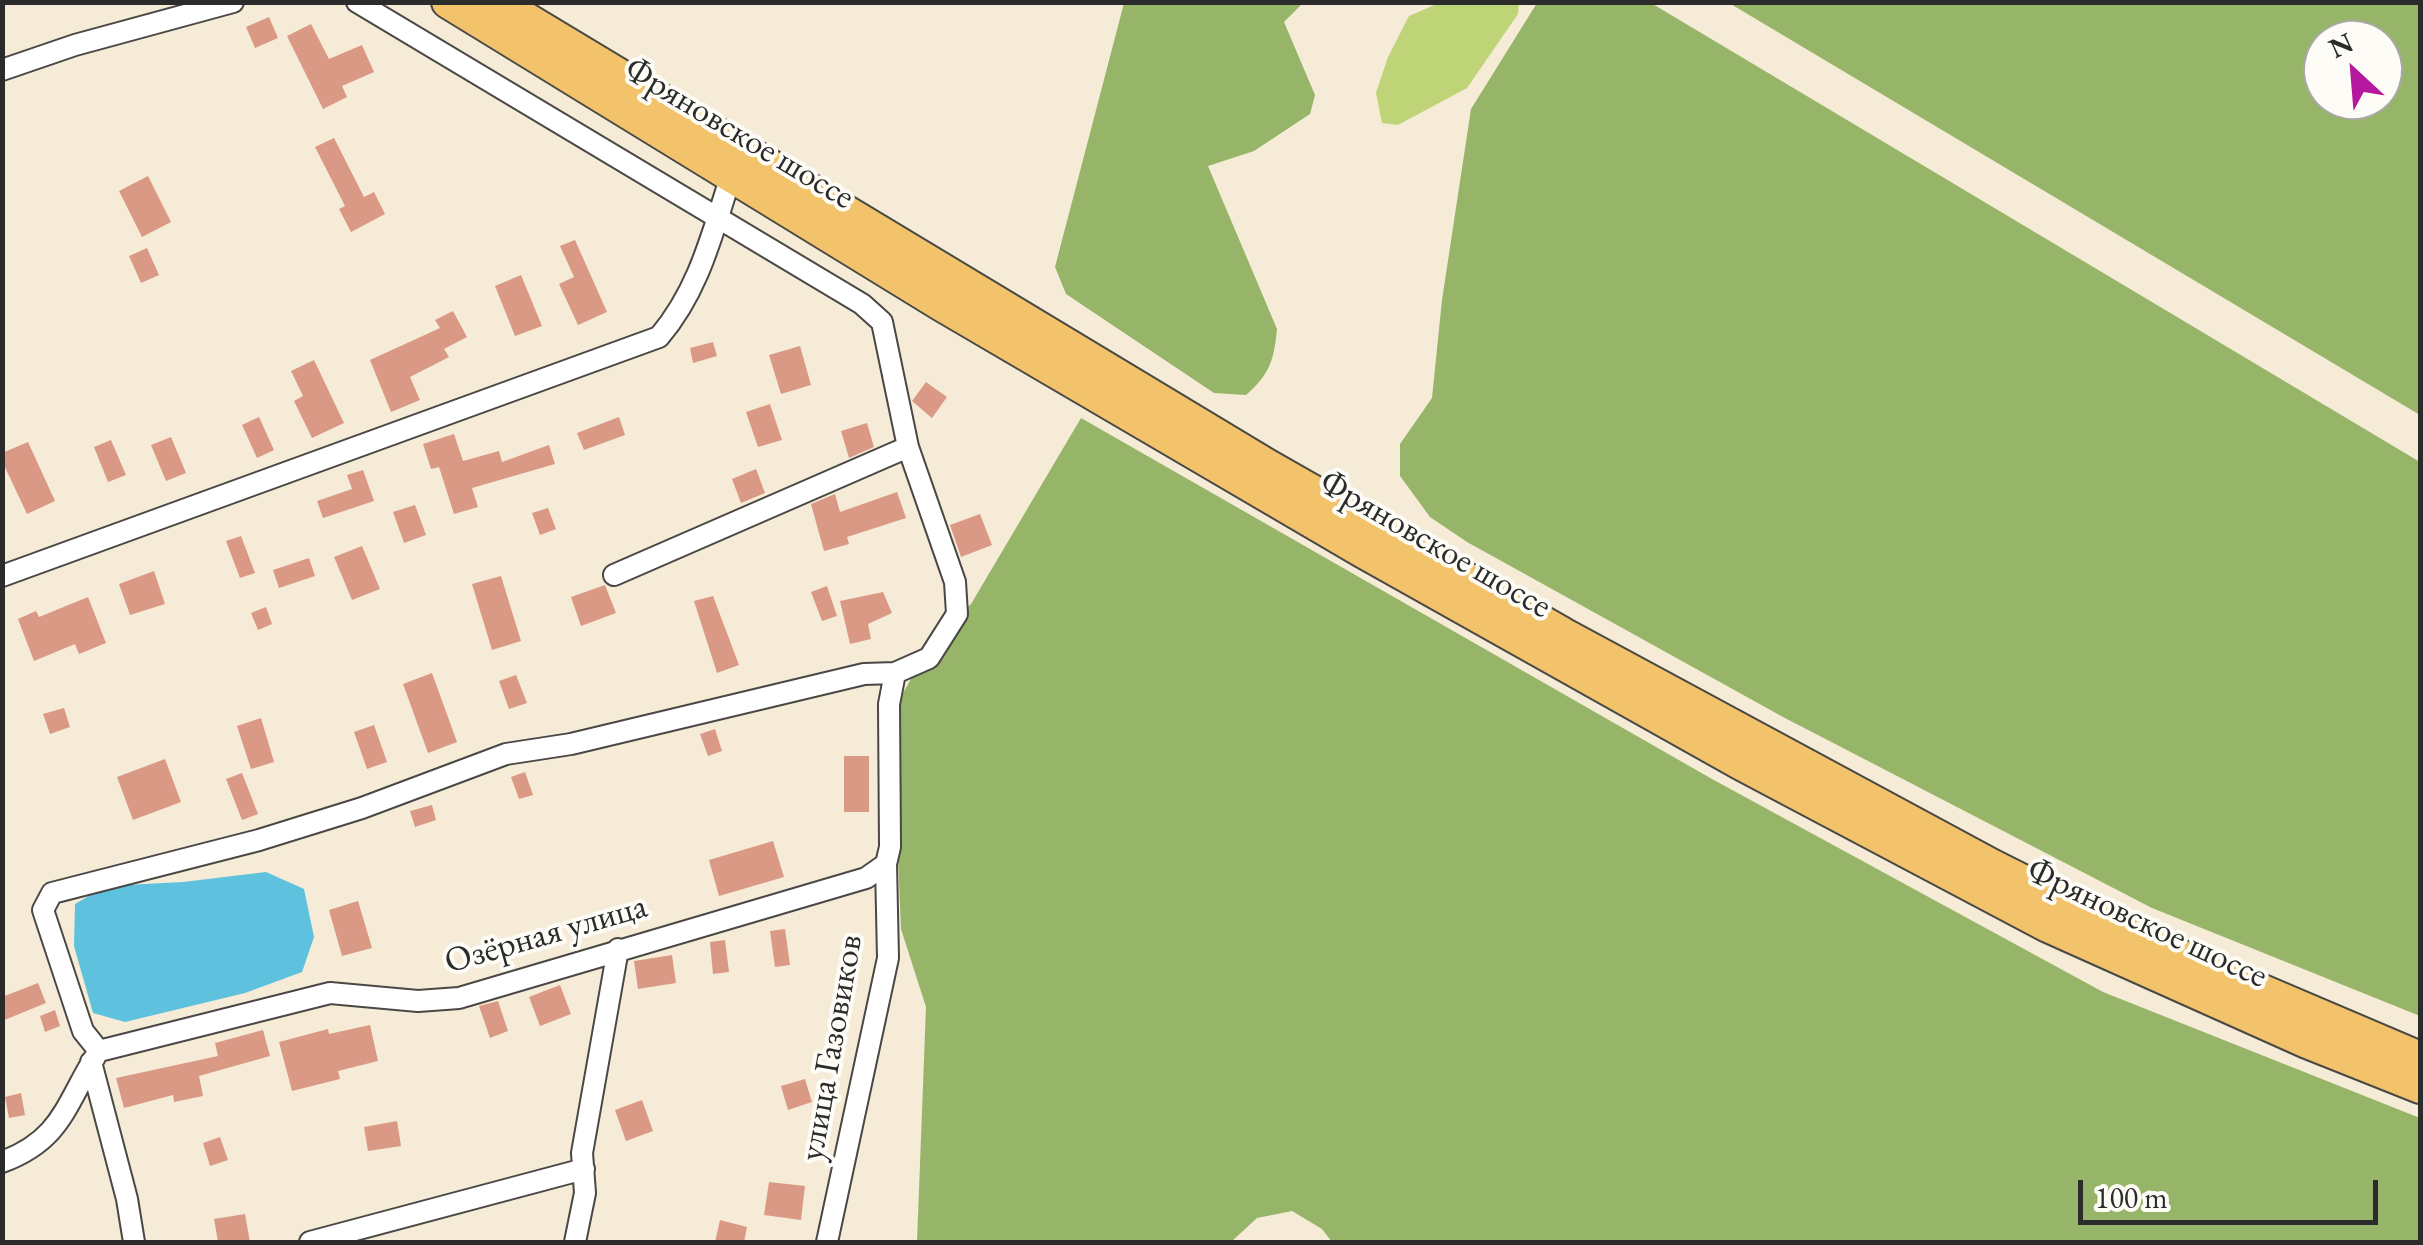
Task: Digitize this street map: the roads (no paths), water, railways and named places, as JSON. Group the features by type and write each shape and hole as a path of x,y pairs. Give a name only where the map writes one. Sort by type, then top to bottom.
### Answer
{"main road":[{"name":"Фряновское шоссе","path":"448,2 942,304 1346,542 1740,763 2048,926 2307,1042 2420,1087"},
{"name":"Фряновское шоссе","path":"498,2 1164,404 1547,625 1991,865 2124,932 2420,1058"}],"street":[{"path":"2,70 75,45 233,2"},
{"path":"134,1242 95,1057 43,910 52,892 362,808 506,754 572,744 864,674 895,672 929,658 956,614 955,582 908,447 882,322 862,304 357,2"},
{"path":"2,576 659,338 695,286 731,176"},
{"path":"614,575 908,447"},
{"name":"улица Газовиков","path":"827,1242 888,958 889,704 895,672"},
{"name":"Озёрная улица","path":"95,1057 330,993 418,1002 459,998 866,878 886,864"},
{"path":"575,1242 585,1193 582,1153 618,948"},
{"path":"2,1162 28,1152 48,1138 95,1057"},
{"path":"310,1242 584,1169"}],"water":[{"path":"266,872 304,889 314,937 302,972 245,993 125,1022 93,1013 74,946 75,904 106,886"}]}
